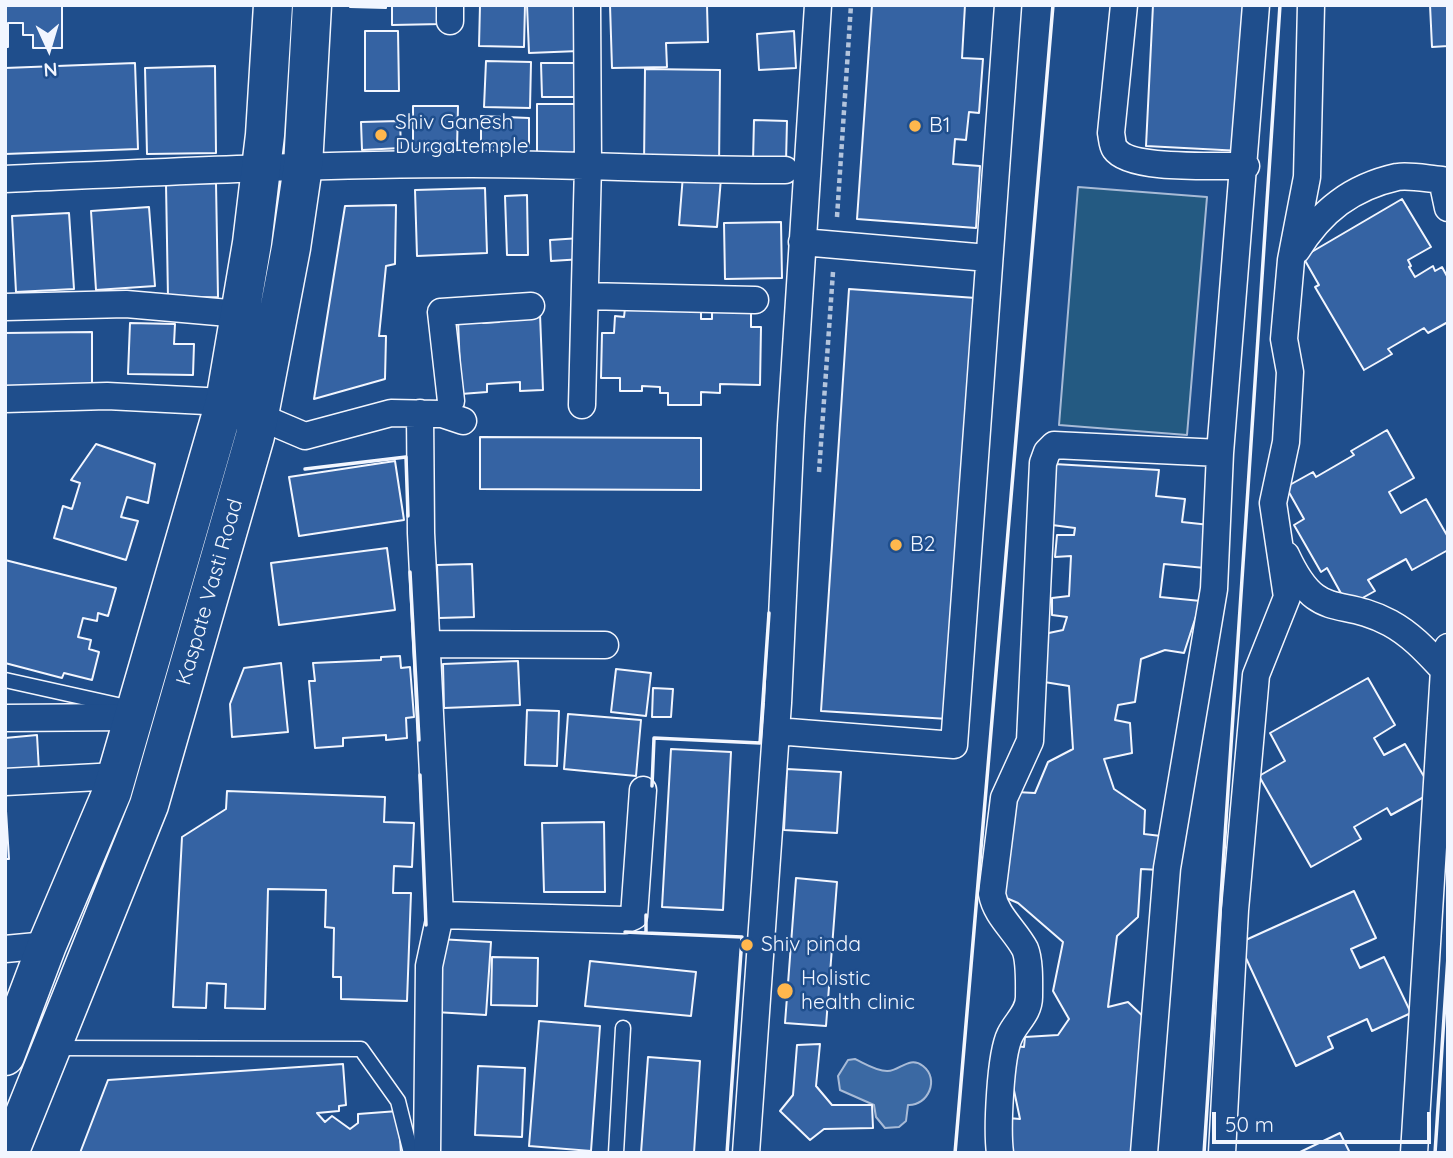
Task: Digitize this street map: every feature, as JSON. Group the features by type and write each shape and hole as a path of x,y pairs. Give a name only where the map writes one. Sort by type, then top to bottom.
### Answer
{"main road":[{"name":"Kaspate Vasti Road","path":"9,1153 47,945 117,776 225,402 260,167 273,5"},
{"name":"Kaspate Vasti Road","path":"28,1042 149,805 260,415 303,166 312,5"}],"street":[{"path":"582,405 588,164 587,5"},
{"path":"746,1153 776,731 818,5"},
{"path":"776,731 954,745 1008,5"},
{"path":"1124,5 1111,133 1114,149 1126,158 1143,163 1246,166"},
{"path":"1144,1153 1167,868 1214,589 1220,453 1246,166 1256,5"},
{"path":"1222,1153 1235,910 1256,675 1286,597 1273,503 1286,442 1290,372 1284,339 1291,260 1307,177 1311,5"},
{"path":"5,179 303,166 588,164 668,171 785,170"},
{"path":"1291,260 1310,230 1345,196 1399,177 1445,176 1448,208"},
{"path":"803,242 988,258"},
{"path":"585,296 755,300"},
{"path":"5,307 126,304 240,314"},
{"path":"5,399 107,396 225,402 305,436 391,413 442,414 457,411 441,312 531,306"},
{"path":"420,413 427,644 440,915 429,966 427,1153"},
{"path":"1000,1153 998,1135 1006,1050 1009,1035 1030,1000 1026,951 994,904 992,894 1004,797 1026,756 1030,741 1043,463 1047,452 1054,445 1220,453"},
{"path":"1280,541 1296,576 1315,598 1334,608 1372,615 1389,622 1446,659 1414,1153"},
{"path":"427,644 605,645"},
{"path":"5,718 135,713"},
{"path":"5,782 117,776"},
{"path":"440,915 625,920 634,916 643,790"},
{"path":"5,949 47,945"}],"lane":[{"path":"5,680 135,713"},
{"path":"616,1153 623,1028"},
{"path":"28,1042 361,1049 398,1101 411,1153"}],"path":[{"path":"819,477 851,5"}],"shaded area":[{"path":"1078,187 1207,197 1187,435 1059,425"},
{"path":"855,1059 883,1071 891,1071 913,1062 928,1071 931,1084 926,1097 908,1105 906,1121 899,1127 885,1128 876,1117 874,1105 840,1090 838,1076 848,1060"}],"building":[{"path":"5,5 62,5 62,48 33,48 33,35 23,35 23,23 8,23 8,47 5,47"},
{"path":"386,5 386,8 350,7"},
{"path":"392,5 442,5 442,24 392,25"},
{"path":"480,5 525,5 524,47 479,46"},
{"path":"527,5 577,5 579,51 529,53"},
{"path":"610,5 707,5 708,42 666,43 667,67 612,68"},
{"name":"B1","path":"872,5 965,5 962,58 983,59 979,113 969,112 966,140 955,139 953,164 980,166 976,228 857,219"},
{"path":"1153,5 1249,5 1241,151 1146,146"},
{"path":"1430,5 1448,5 1448,46 1432,47"},
{"path":"365,31 398,31 399,91 365,91"},
{"path":"794,31 796,68 759,70 757,34"},
{"path":"486,61 531,62 530,108 484,107"},
{"path":"135,63 138,149 5,154 5,68"},
{"path":"541,63 578,63 578,97 542,97"},
{"path":"215,66 216,153 147,154 145,68"},
{"path":"645,69 720,70 719,168 644,166"},
{"path":"537,104 579,104 579,154 537,154"},
{"path":"413,106 458,106 457,149 413,149"},
{"path":"481,116 529,118 529,147 481,145"},
{"path":"754,120 787,121 786,162 753,161"},
{"name":"Shiv Ganesh Durga temple","path":"400,121 401,148 362,150 361,122"},
{"path":"683,175 721,178 717,227 679,225"},
{"path":"216,183 218,297 168,298 166,184"},
{"path":"485,188 487,253 417,256 415,190"},
{"path":"527,195 528,255 507,255 505,196"},
{"path":"1402,199 1431,247 1408,260 1411,266 1409,267 1415,277 1433,266 1435,271 1442,267 1448,278 1448,322 1428,333 1424,328 1388,349 1392,354 1364,370 1315,287 1319,285 1303,257"},
{"path":"396,205 395,264 386,266 379,336 386,336 385,379 314,399 345,206"},
{"path":"149,207 155,286 96,290 91,211"},
{"path":"69,213 74,289 16,292 12,216"},
{"path":"781,222 782,278 725,279 724,223"},
{"path":"581,238 583,259 551,261 550,240"},
{"name":"B2","path":"849,289 976,298 948,719 821,711"},
{"path":"701,306 701,319 712,319 712,312 751,307 751,327 761,327 760,385 720,384 720,393 701,392 701,405 668,405 668,393 660,393 660,387 642,386 642,391 620,391 620,378 601,378 602,333 614,333 615,316 624,317 625,308"},
{"path":"540,314 543,390 520,391 520,382 487,384 487,392 461,394 458,319 484,318 483,323 499,322 498,316"},
{"path":"130,323 175,324 174,344 194,344 193,375 128,374"},
{"path":"92,332 92,387 5,388 5,333"},
{"path":"1387,430 1414,478 1389,492 1401,513 1426,499 1448,537 1448,550 1412,570 1406,559 1368,580 1375,591 1348,606 1327,568 1321,572 1294,525 1304,519 1286,487 1313,472 1316,477 1354,455 1351,451"},
{"path":"480,437 701,438 701,490 480,489"},
{"path":"96,444 155,464 148,503 127,497 121,517 138,521 126,560 54,538 63,506 72,509 80,483 71,480"},
{"path":"395,461 404,520 299,536 289,477"},
{"path":"1054,464 1159,470 1156,496 1185,499 1182,522 1210,525 1205,568 1164,564 1160,597 1201,601 1184,653 1165,650 1141,659 1135,702 1118,705 1115,720 1130,723 1132,753 1104,759 1114,789 1145,810 1144,834 1161,836 1160,870 1141,869 1138,917 1117,936 1108,1007 1128,1002 1149,1022 1138,1153 1008,1153 1008,1118 1020,1119 1012,1081 1015,1046 1024,1047 1025,1037 1058,1035 1069,1019 1053,991 1063,942 1018,903 1004,897 1016,792 1035,793 1048,762 1073,749 1069,686 1038,681 1044,634 1063,630 1067,617 1052,615 1052,598 1069,596 1071,556 1055,557 1057,535 1074,535 1075,528 1052,525"},
{"path":"387,548 395,610 279,625 271,563"},
{"path":"5,560 116,588 108,616 98,613 97,621 83,618 78,637 91,640 89,649 99,652 92,680 64,673 62,678 5,663"},
{"path":"472,564 474,617 439,618 437,565"},
{"path":"400,656 401,668 410,667 414,717 406,718 407,738 386,740 386,735 343,738 343,746 315,748 309,681 315,681 313,663 381,660 381,657"},
{"path":"518,661 520,705 444,708 443,664"},
{"path":"281,663 288,732 232,737 230,704 244,668"},
{"path":"616,669 651,673 646,716 611,712"},
{"path":"1368,678 1395,725 1374,738 1384,755 1405,744 1433,792 1391,815 1387,808 1354,827 1361,839 1311,867 1259,776 1285,761 1270,733"},
{"path":"653,688 673,689 671,717 652,717"},
{"path":"527,710 559,711 557,766 525,765"},
{"path":"568,714 641,720 636,776 564,769"},
{"path":"37,735 39,771 5,773 5,738"},
{"path":"671,749 731,752 723,910 662,907"},
{"path":"787,769 841,772 837,833 784,830"},
{"path":"227,791 385,797 384,822 414,823 412,867 394,866 393,893 411,893 407,1001 341,999 341,977 333,977 334,928 325,927 326,890 268,889 265,1009 225,1008 226,984 207,983 206,1008 173,1007 182,837 226,809"},
{"path":"5,795 9,859 5,859"},
{"path":"604,822 605,892 544,892 542,823"},
{"path":"796,878 837,882 826,1026 785,1023"},
{"path":"1354,891 1376,938 1351,949 1360,968 1384,957 1411,1013 1372,1031 1367,1019 1328,1037 1333,1048 1296,1066 1239,943"},
{"path":"439,939 491,942 486,1015 435,1012"},
{"path":"492,957 538,958 537,1006 491,1005"},
{"path":"590,961 696,972 691,1016 585,1006"},
{"path":"539,1021 600,1026 591,1151 529,1146"},
{"path":"820,1044 816,1086 832,1105 872,1105 873,1128 824,1129 810,1140 780,1111 793,1095 797,1045"},
{"path":"648,1057 700,1061 694,1153 641,1153"},
{"path":"343,1064 346,1105 339,1106 339,1111 317,1113 325,1122 332,1116 350,1129 358,1123 358,1114 398,1111 401,1153 80,1153 108,1080"},
{"path":"478,1066 525,1068 522,1137 475,1135"},
{"path":"1340,1133 1350,1153 1298,1153"}],"wall":[{"path":"955,1153 1053,5"},
{"path":"1204,1153 1280,5"},
{"path":"305,469 406,457 408,516"},
{"path":"410,572 419,740"},
{"path":"652,786 654,738 760,743 769,613"},
{"path":"420,775 426,925"},
{"path":"646,915 646,933 742,937 727,1153"},
{"path":"625,932 646,933"},
{"path":"1435,1153 1448,957"}],"place":[{"name":"B1","path":"915,126"},
{"name":"Shiv Ganesh Durga temple","path":"381,135"},
{"name":"B2","path":"896,545"},
{"name":"Shiv pinda","path":"747,945"},
{"name":"Holistic health clinic","path":"785,991"}]}
